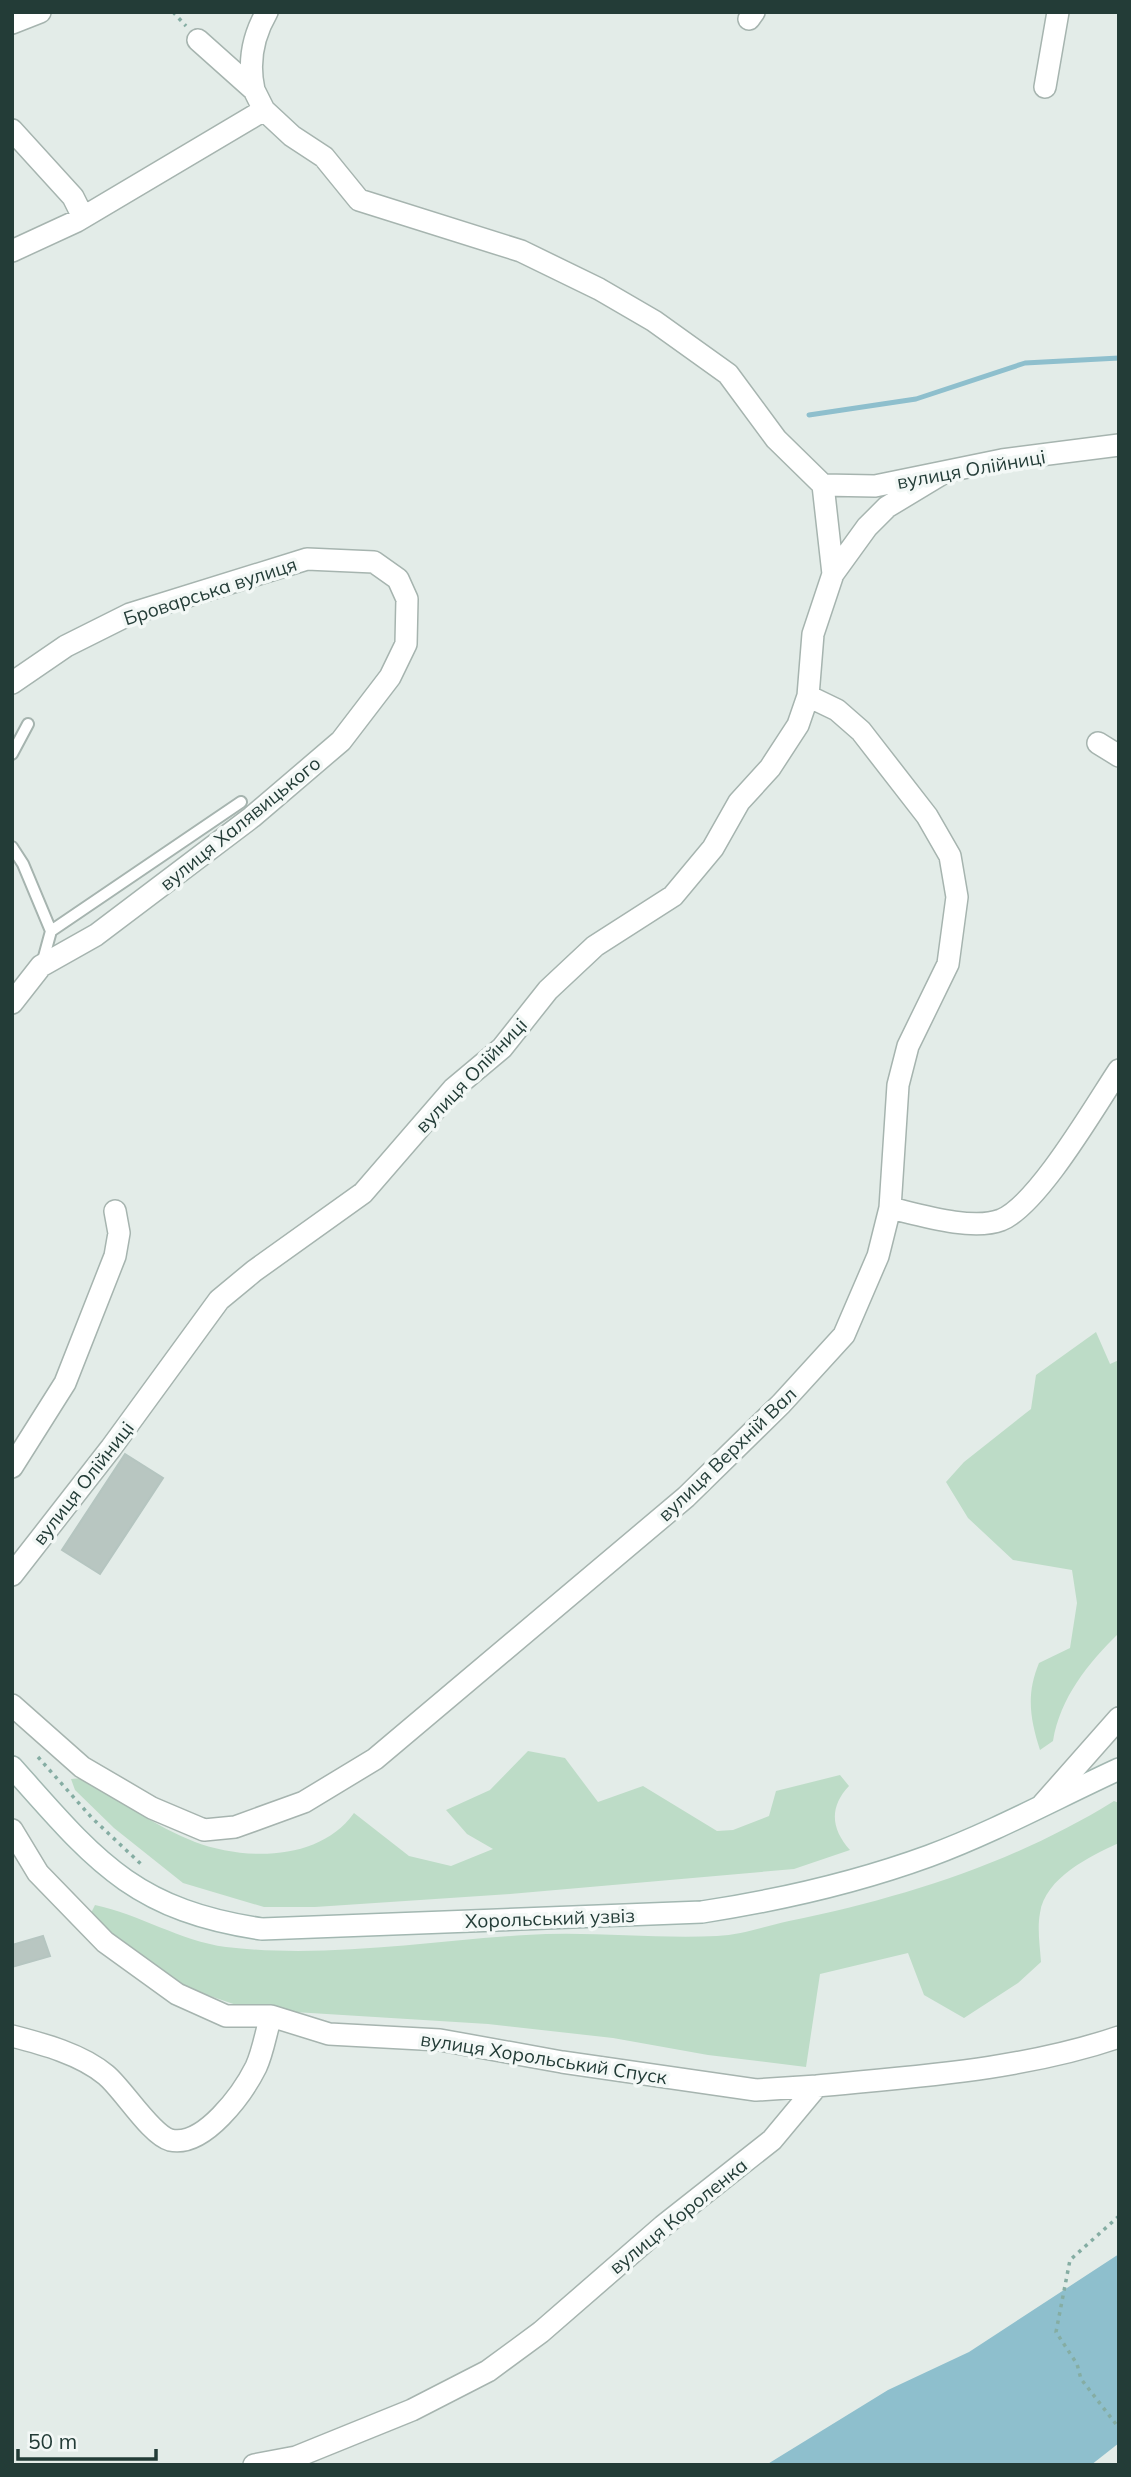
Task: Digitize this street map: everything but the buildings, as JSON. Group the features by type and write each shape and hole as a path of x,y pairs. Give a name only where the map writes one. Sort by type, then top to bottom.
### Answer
{"street":[{"path":"12,23 40,12"},
{"path":"267,12 254,42 250,72 254,90 264,110 292,136 324,157 359,200 521,251 598,289 654,321 728,374 776,439 823,485 833,574"},
{"path":"1045,87 1058,12"},
{"path":"198,40 254,90"},
{"path":"12,251 83,217 264,110"},
{"path":"12,130 73,197 83,217"},
{"name":"вулиця Олійниці","path":"823,485 875,486 1002,460 1119,445"},
{"path":"833,574 867,527 887,508 945,472"},
{"name":"Броварська вулиця","path":"12,683 66,646 130,614 238,578 307,559 373,562 398,579 407,599"},
{"name":"вулиця Олійниці","path":"12,1575 111,1448 219,1300 254,1270 363,1193 453,1089 502,1048 548,990 595,946 673,896 713,848 739,802 770,768 798,725 808,696 813,634 833,574"},
{"name":"вулиця Халявицького","path":"12,1003 41,966 96,935 152,893 253,817 341,741 390,677 406,644 407,599"},
{"name":"вулиця Верхній Вал","path":"12,1705 82,1767 152,1808 204,1830 235,1827 304,1802 384,1751 686,1497 781,1404 844,1335 878,1256 890,1208 898,1085 908,1046 948,964 957,897 950,856 927,816 861,731 836,710 808,696"},
{"path":"1098,743 1119,756"},
{"path":"890,1208 957,1221 1001,1220 1029,1201 1119,1070"},
{"path":"12,1467 65,1383 115,1256 119,1233 116,1211"},
{"path":"1043,1804 1119,1718"},
{"name":"Хорольський узвіз","path":"12,1767 89,1853 119,1877 152,1897 187,1913 224,1924 262,1929 702,1912 765,1902 816,1892 931,1855 1119,1769"},
{"name":"вулиця Хорольський Спуск","path":"12,1830 38,1872 79,1918 105,1941 177,1994 226,2016 271,2016 329,2034 440,2040 562,2062 756,2090 817,2085"},
{"path":"12,2036 55,2048 105,2073 158,2132 170,2140 191,2138 212,2126 228,2108 256,2067 271,2016"},
{"path":"817,2085 954,2073 1077,2051 1119,2036"},
{"name":"вулиця Короленка","path":"254,2465 296,2457 412,2410 488,2371 541,2332 663,2226 772,2140 817,2085"}],"lane":[{"path":"12,754 28,723"},
{"path":"51,931 241,802"},
{"path":"12,847 23,864 51,931 41,966"}],"path":[{"path":"36,1754 92,1818 145,1868"},
{"path":"1119,2216 1070,2260 1056,2332 1077,2364 1081,2379 1119,2427"}],"green space":[{"path":"1096,1332 1110,1364 1119,1360 1119,1633 1077,1682 1062,1710 1053,1741 1040,1750 1032,1717 1032,1685 1039,1663 1070,1648 1077,1603 1072,1570 1013,1560 968,1518 946,1482 964,1462 1031,1409 1036,1375"},
{"path":"528,1751 565,1758 598,1802 643,1786 717,1831 733,1830 769,1816 776,1791 840,1775 849,1786 838,1802 836,1826 850,1850 794,1869 510,1894 315,1907 264,1907 183,1883 114,1828 75,1790 71,1779 82,1778 166,1829 215,1848 259,1854 302,1848 339,1829 354,1813 409,1856 451,1866 493,1849 467,1834 446,1810 490,1790"},
{"path":"1114,1801 1119,1803 1119,1843 1070,1870 1050,1889 1039,1919 1041,1962 1018,1983 964,2018 924,1995 908,1953 820,1974 806,2067 708,2055 613,2038 488,2024 248,2009 181,1986 128,1948 91,1913 95,1905 209,1944 263,1950 376,1948 550,1934 669,1937 726,1935 874,1901 958,1875 1038,1842"}],"water":[{"path":"1119,2254 1119,2443 1091,2465 766,2465 888,2390 969,2352"}],"waterway":[{"path":"809,415 916,399 1025,363 1119,358"}]}
